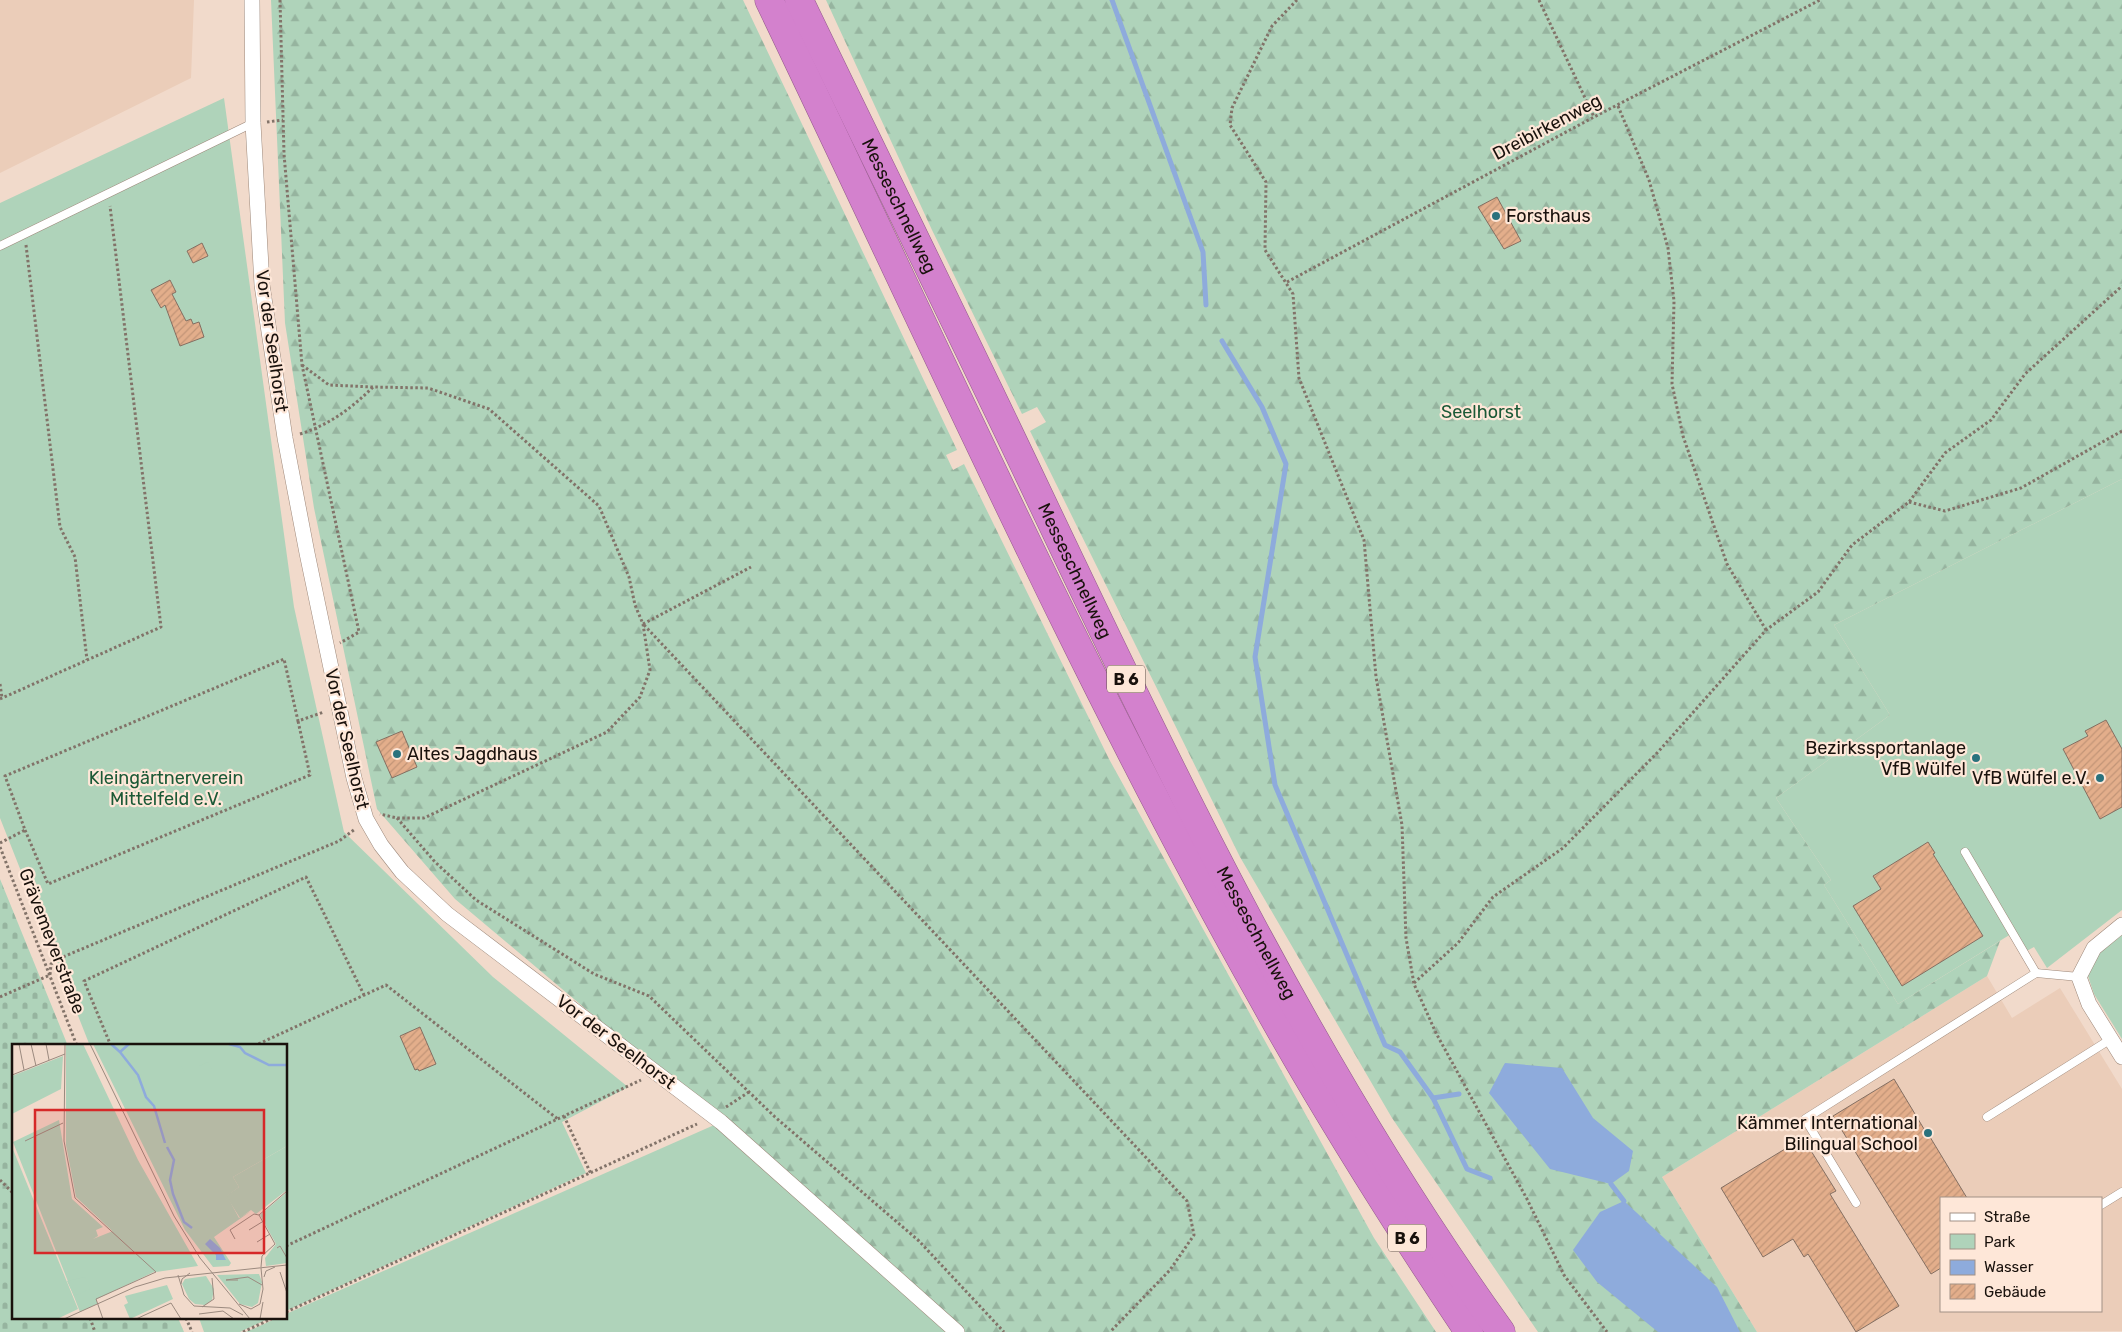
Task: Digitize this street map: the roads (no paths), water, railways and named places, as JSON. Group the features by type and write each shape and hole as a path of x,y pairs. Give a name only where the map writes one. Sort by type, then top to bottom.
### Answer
{"highway":[{"name":"Messeschnellweg","path":"769,0 994,474 1186,856 1262,998 1337,1126 1468,1332"},
{"name":"Messeschnellweg","path":"799,0 1129,686 1285,987 1371,1134 1426,1221 1501,1332"}],"street":[{"name":"Vor der Seelhorst","path":"252,0 254,123 262,285 285,438 327,651 354,778 366,819 381,845 402,872 446,914 713,1116 956,1332"},
{"path":"2122,925 2094,948 2079,976 2089,1004 2122,1057"}],"lane":[{"path":"0,246 254,123"},
{"path":"1965,852 2036,972"},
{"path":"1856,1203 1805,1119 2036,972 2079,976"},
{"path":"1986,1117 2111,1039"},
{"path":"2102,1204 2122,1192"}],"water":[{"path":"1505,1063 1562,1068 1593,1118 1633,1151 1629,1171 1611,1184 1550,1169 1489,1093"},
{"path":"1624,1201 1717,1287 1740,1332 1658,1332 1597,1282 1573,1250 1600,1212"}],"waterway":[{"path":"1112,0 1203,252 1206,305"},
{"path":"1222,341 1262,407 1286,464 1255,657 1275,785 1385,1045 1400,1052 1433,1098 1459,1094"},
{"path":"1433,1098 1467,1169 1490,1178"},
{"path":"1611,1184 1624,1201"}],"place":[{"name":"Forsthaus","path":"1496,216"},
{"name":"Altes Jagdhaus","path":"397,754"},
{"name":"Bezirkssportanlage VfB Wülfel","path":"1976,758"},
{"name":"VfB Wülfel e.V.","path":"2100,778"},
{"name":"Kämmer International Bilingual School","path":"1928,1133"}],"park label":[{"name":"Seelhorst","path":"1481,412"},
{"name":"Kleingärtnerverein Mittelfeld e.V.","path":"166,788"}]}
